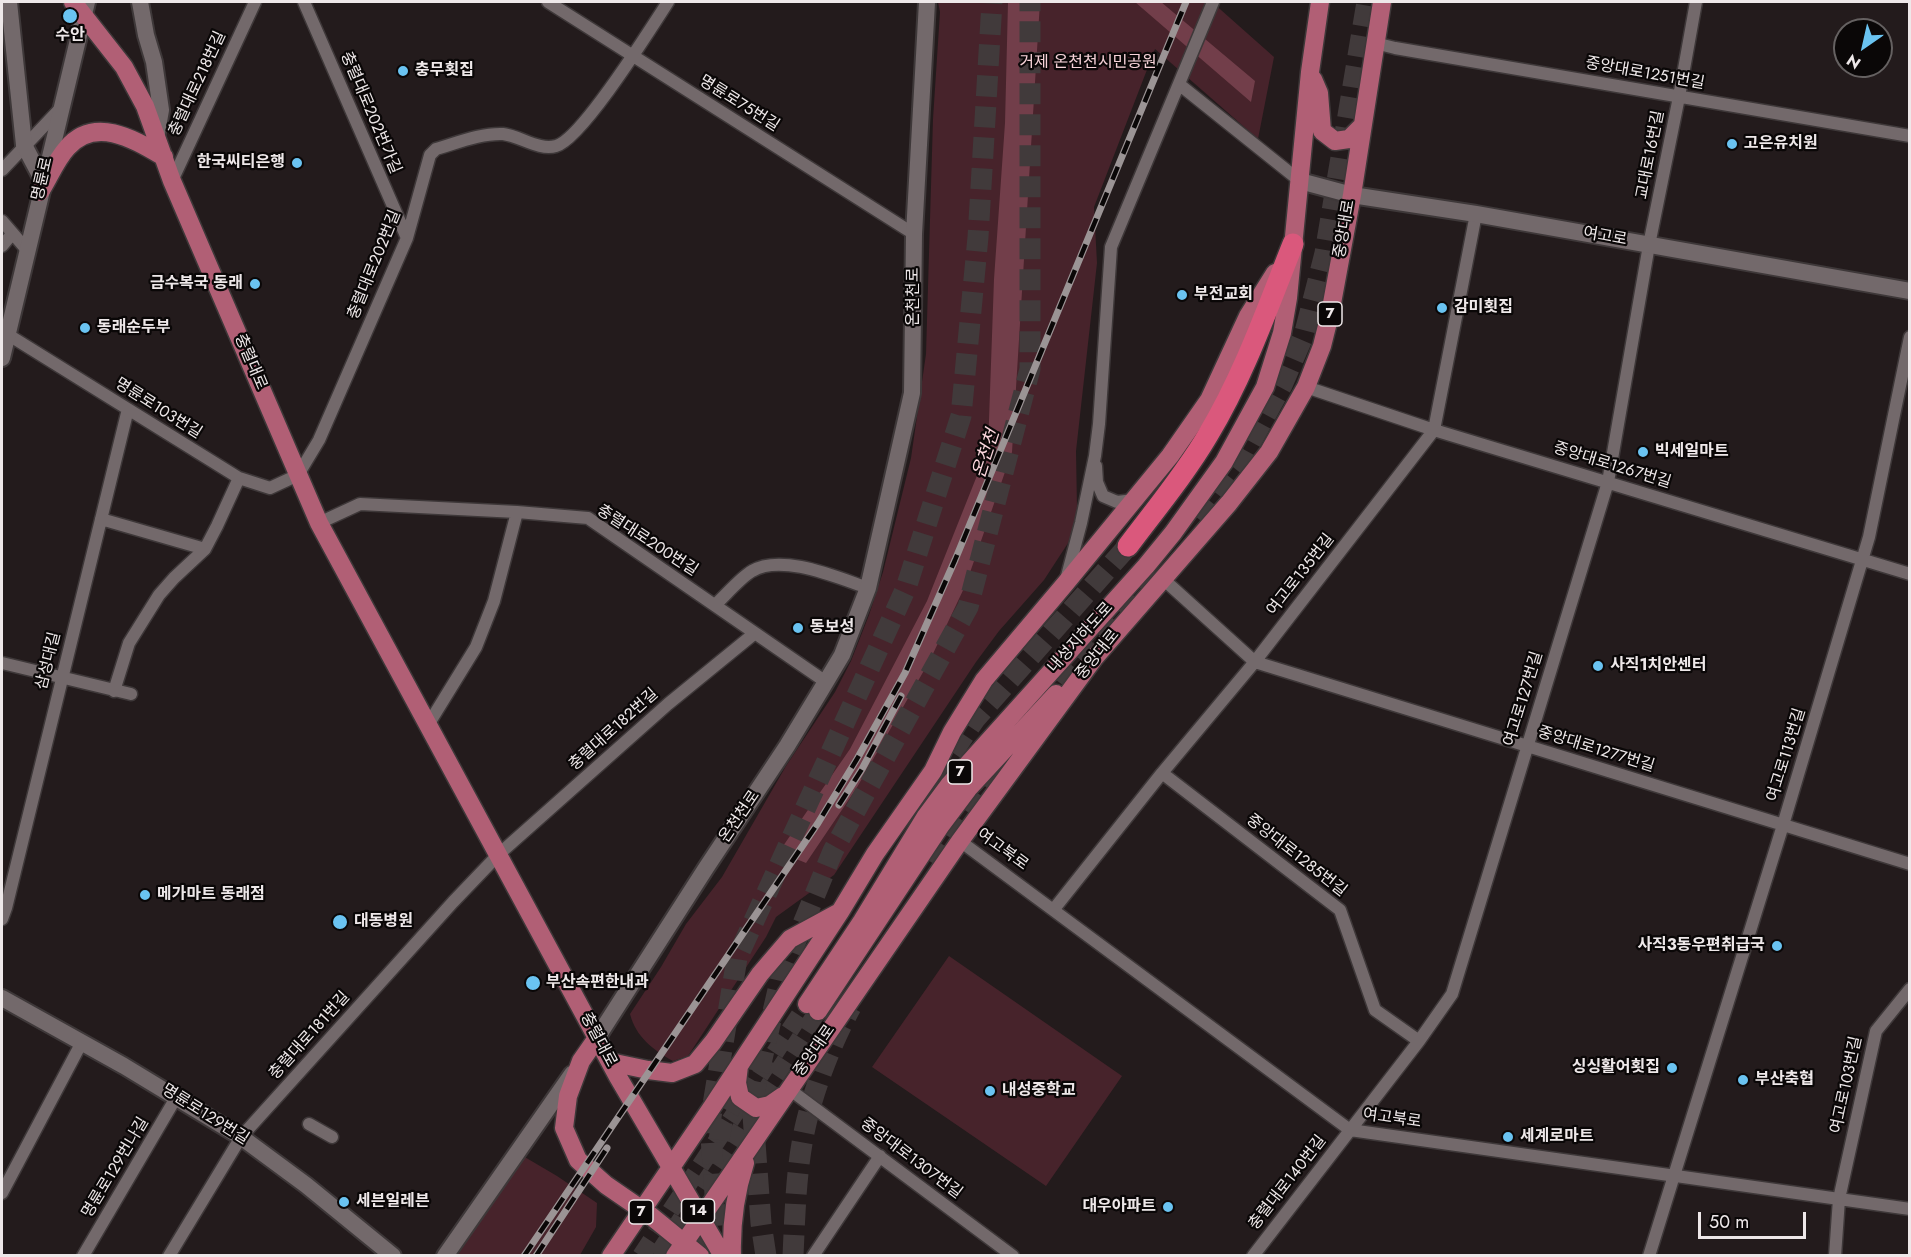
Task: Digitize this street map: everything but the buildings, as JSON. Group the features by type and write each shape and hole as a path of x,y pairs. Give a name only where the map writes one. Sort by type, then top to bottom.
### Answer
{"highway":[{"path":"1128,546 1207,436 1240,374 1293,244"}],"main road":[{"name":"7","path":"1293,244 1310,72 1320,2"},
{"name":"중앙대로","path":"679,1248 960,841 1095,657 1229,503 1269,452 1306,387 1322,346 1330,314 1352,195 1382,2"},
{"name":"충렬대로","path":"81,5 124,68 145,106 172,181 319,523 605,1052 723,1256"},
{"path":"1310,72 1319,93 1322,131 1335,141 1350,139 1363,125"},
{"path":"42,186 66,148 81,136 89,133 125,135 164,157"},
{"path":"671,1168 876,854 933,771 952,732 984,680 1170,456 1209,400 1248,316 1293,244"},
{"name":"내성지하도로","path":"1095,657 1061,688 968,789 813,1007 926,816 949,784 1146,566 1173,533 1224,462 1265,387 1282,333 1293,244"},
{"path":"700,1256 679,1248 642,1210 606,1185 578,1160 564,1128 567,1102 581,1061 605,1052 648,1070 672,1073 695,1064 760,974 790,939 840,912"},
{"path":"739,1065 737,1083 740,1097 756,1108 770,1105 787,1092"},
{"path":"732,1256 731,1224 736,1191 749,1147"},
{"name":"7","path":"611,1256 671,1168"}],"street":[{"path":"9,2 24,145 42,186"},
{"path":"140,2 154,62 161,110 156,138"},
{"name":"충렬대로218번길","path":"172,181 255,2"},
{"name":"충렬대로202번가길","path":"304,2 406,238"},
{"name":"명륜로75번길","path":"548,2 914,234"},
{"name":"충렬대로202번길","path":"298,475 319,440 406,238 430,155 436,149 487,135 504,134 543,146 557,146 578,130 633,56 668,2"},
{"name":"온천천로","path":"605,1052 700,877 787,747 842,656 868,588 912,393 914,234 927,2"},
{"path":"1065,584 1095,456 1112,247 1213,2"},
{"name":"교대로16번길","path":"1649,245 1696,2"},
{"name":"명륜로","path":"2,358 60,109 81,5"},
{"name":"중앙대로1251번길","path":"1375,43 1910,136"},
{"path":"1180,85 1300,181"},
{"path":"2,170 60,109"},
{"name":"여고로","path":"1300,181 1352,195 1476,214 1910,291"},
{"name":"여고로135번길","path":"1054,909 1162,773 1255,662 1434,430 1476,214"},
{"path":"2,221 27,250"},
{"path":"2,246 12,234"},
{"name":"여고로127번길","path":"1350,1130 1452,994 1608,482 1649,245"},
{"name":"명륜로103번길","path":"7,334 239,478 270,488 298,475"},
{"name":"여고로113번길","path":"1649,1256 1784,825 1869,537 1910,337"},
{"name":"중앙대로1267번길","path":"1306,387 1434,430 1910,574"},
{"name":"삼성대길","path":"2,919 128,410"},
{"path":"1095,456 1097,482 1103,496 1117,502 1134,500"},
{"path":"114,691 129,644 159,595 205,549 239,478"},
{"name":"충렬대로200번길","path":"319,523 360,504 588,518 826,682"},
{"path":"428,725 476,647 494,601 517,512"},
{"path":"101,519 205,549"},
{"path":"715,605 752,571 770,565 814,569 868,588"},
{"name":"중앙대로1277번길","path":"1162,578 1255,662 1910,864"},
{"name":"충렬대로182번길","path":"498,855 668,704 755,633"},
{"path":"2,663 132,694"},
{"name":"중앙대로1285번길","path":"1162,773 1340,910 1375,1010 1419,1041"},
{"name":"여고북로","path":"960,841 1350,1130 1910,1209"},
{"name":"충렬대로181번길","path":"170,1256 241,1137 498,855"},
{"name":"여고로103번길","path":"1835,1256 1839,1199 1876,1031 1910,988"},
{"name":"명륜로129번길","path":"2,998 177,1096 241,1137 306,1185 393,1256"},
{"path":"2,1193 82,1042"},
{"path":"445,1256 581,1061"},
{"name":"중앙대로1307번길","path":"787,1092 880,1156 1007,1254"},
{"name":"명륜로129번나길","path":"83,1256 177,1096"},
{"path":"309,1124 332,1137"},
{"name":"충렬대로140번길","path":"1253,1256 1350,1130"},
{"path":"813,1256 880,1156"}],"green space":[{"name":"거제 온천천시민공원","path":"938,2 1212,2 1274,57 1258,139 1155,49 1094,207 1097,263 1076,451 1077,508 1072,537 1044,580 999,631 976,662 834,875 776,917 766,937 688,1056 673,1061 646,1042 636,1030 630,1014 686,924 722,877 786,766 835,692 851,661 883,572 911,458 926,354 933,119 940,12"},
{"path":"949,956 1122,1076 1046,1186 872,1067"},
{"path":"523,1156 597,1203 596,1227 580,1255 457,1256"}],"water":[{"name":"온천천","path":"1008,2 1040,2 1012,452 966,584 930,660 856,789 806,863 789,856 781,849 850,749 927,601 988,448 994,279 1005,123"},
{"path":"1135,2 1161,2 1255,81 1251,102"}],"tunnel":[{"path":"723,1256 718,1237 710,1123 737,958 906,588 961,416 978,237 992,2"},
{"path":"766,1256 761,1223 752,1102 781,977 833,851 968,607 1030,369 1030,2"},
{"path":"1195,516 1246,451 1282,385 1305,332 1325,253 1367,2"},
{"path":"935,778 975,719 1128,546"},
{"path":"1043,709 1153,569"},
{"path":"934,864 1010,750"},
{"path":"641,1256 807,1004"},
{"path":"793,1256 795,1207 805,1128 824,1066 851,1007"},
{"path":"657,1256 818,1011"},
{"path":"719,1140 722,1122 748,1077"},
{"path":"704,1256 701,1240 706,1209"}],"railway":[{"path":"524,1256 818,823 905,673 955,560 1186,2"},
{"path":"839,805 862,769 901,696"},
{"path":"536,1256 607,1148"}],"place":[{"name":"수안","path":"70,16"},
{"name":"충무횟집","path":"403,71"},
{"name":"고은유치원","path":"1732,144"},
{"name":"한국씨티은행","path":"297,163"},
{"name":"금수복국 동래","path":"255,284"},
{"name":"부전교회","path":"1182,295"},
{"name":"감미횟집","path":"1442,308"},
{"name":"동래순두부","path":"85,328"},
{"name":"빅세일마트","path":"1643,452"},
{"name":"동보성","path":"798,628"},
{"name":"사직1치안센터","path":"1598,666"},
{"name":"메가마트 동래점","path":"145,895"},
{"name":"대동병원","path":"340,922"},
{"name":"사직3동우편취급국","path":"1777,946"},
{"name":"부산속편한내과","path":"533,983"},
{"name":"싱싱활어횟집","path":"1672,1068"},
{"name":"부산축협","path":"1743,1080"},
{"name":"내성중학교","path":"990,1091"},
{"name":"세계로마트","path":"1508,1137"},
{"name":"세븐일레븐","path":"344,1202"},
{"name":"대우아파트","path":"1168,1207"}]}
